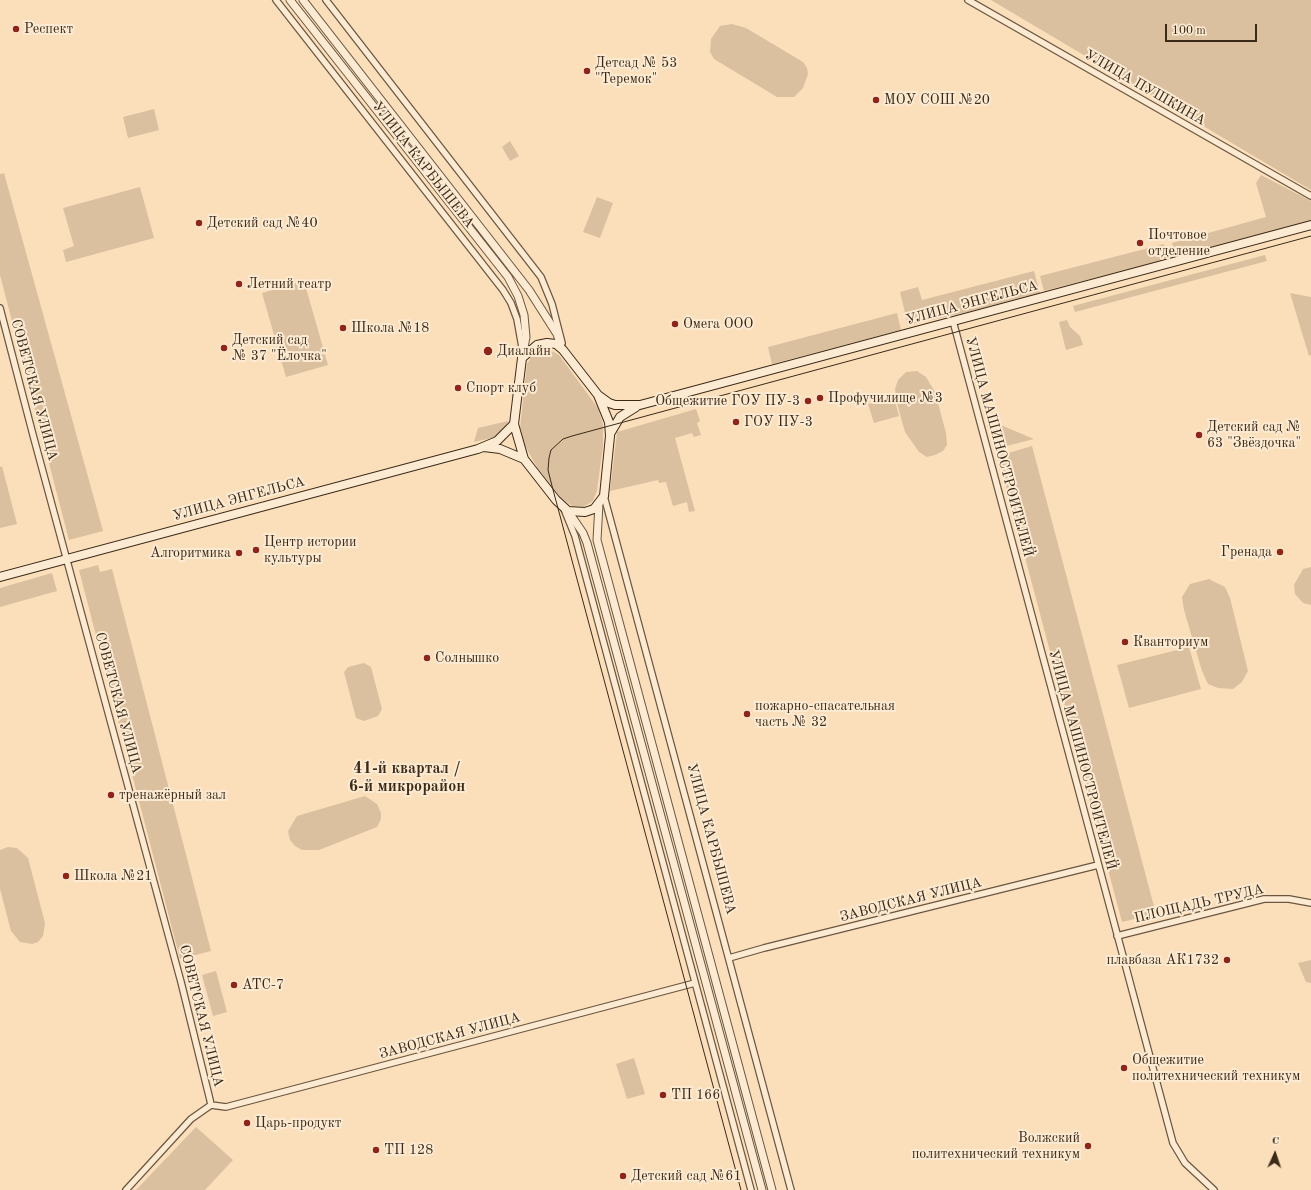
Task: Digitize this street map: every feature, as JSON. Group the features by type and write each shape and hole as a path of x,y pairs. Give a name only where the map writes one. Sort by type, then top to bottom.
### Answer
{"main road":[{"name":"УЛИЦА ЭНГЕЛЬСА","path":"598,394 609,403 615,405 640,405 1311,225"},
{"path":"522,358 537,345 547,343 562,348"},
{"name":"УЛИЦА КАРБЫШЕВА","path":"562,348 598,394 609,422 610,436 604,496 599,504"},
{"name":"УЛИЦА КАРБЫШЕВА","path":"522,358 514,424 524,459 556,500 566,509"},
{"name":"УЛИЦА ЭНГЕЛЬСА","path":"610,436 620,418 640,405"},
{"name":"УЛИЦА ЭНГЕЛЬСА","path":"0,577 66,558 484,447 497,441 514,424"},
{"name":"УЛИЦА ЭНГЕЛЬСА","path":"484,447 500,449 524,459"},
{"path":"566,509 585,512 594,509 599,504"}],"street":[{"name":"УЛИЦА КАРБЫШЕВА","path":"276,0 503,290 511,303 517,319 522,338 522,358"},
{"name":"УЛИЦА КАРБЫШЕВА","path":"290,0 508,277 518,296 524,315 526,337 522,358"},
{"name":"УЛИЦА КАРБЫШЕВА","path":"303,0 529,290 556,334 562,348"},
{"name":"УЛИЦА КАРБЫШЕВА","path":"326,0 542,277 555,312 561,334 562,348"},
{"name":"УЛИЦА ПУШКИНА","path":"968,0 1311,196"},
{"name":"СОВЕТСКАЯ УЛИЦА","path":"0,308 191,1019 211,1105 189,1122 126,1190"},
{"name":"УЛИЦА МАШИНОСТРОИТЕЛЕЙ","path":"953,322 1173,1143 1185,1163 1214,1190"},
{"name":"УЛИЦА КАРБЫШЕВА","path":"604,496 791,1190"},
{"name":"УЛИЦА КАРБЫШЕВА","path":"599,504 597,540 772,1190"},
{"name":"УЛИЦА КАРБЫШЕВА","path":"566,509 575,536 751,1190"},
{"name":"УЛИЦА КАРБЫШЕВА","path":"566,509 583,533 590,551 762,1190"},
{"name":"ЗАВОДСКАЯ УЛИЦА","path":"729,958 1098,865"},
{"name":"ПЛОЩАДЬ ТРУДА","path":"1117,936 1264,899 1289,899 1311,903"},
{"name":"ЗАВОДСКАЯ УЛИЦА","path":"211,1105 226,1107 695,983"}],"shaded area":[{"path":"991,0 1311,0 1311,190"},
{"path":"732,24 746,28 803,62 807,68 808,74 803,88 794,97 777,97 714,59 710,52 711,39 720,26"},
{"path":"154,109 159,130 128,138 123,117"},
{"path":"510,141 519,156 510,161 502,147"},
{"path":"4,173 103,531 69,540 0,275 0,174"},
{"path":"1261,175 1311,201 1311,221 1176,256 1172,243 1266,217 1256,183"},
{"path":"140,187 154,238 66,262 63,250 74,246 63,208"},
{"path":"597,197 613,203 600,238 583,232"},
{"path":"1164,244 1168,259 1044,291 1040,276"},
{"path":"1265,255 1267,261 1075,312 1073,306"},
{"path":"1034,271 1040,293 964,313 908,325 900,292 918,287 922,300"},
{"path":"304,281 328,365 286,377 262,293"},
{"path":"1290,293 1311,297 1311,355 1309,356"},
{"path":"897,313 901,330 772,364 768,347"},
{"path":"1067,320 1070,327 1080,336 1083,345 1066,350 1059,322"},
{"path":"540,350 550,350 559,355 598,408 603,424 603,446 597,490 593,501 583,507 572,506 561,498 537,467 525,446 520,428 527,364 532,356"},
{"path":"917,371 926,377 935,392 946,433 947,445 943,451 927,457 919,452 905,432 897,403 895,389 898,380 906,372"},
{"path":"894,397 899,416 874,423 868,404"},
{"path":"696,409 700,421 697,423 701,435 694,437 692,433 675,438 695,511 689,512 687,502 673,506 666,482 659,483 658,480 610,491 617,432"},
{"path":"508,421 507,425 496,437 474,442 478,428"},
{"path":"996,423 1034,439 1003,447"},
{"path":"1032,446 1156,914 1122,922 998,456"},
{"path":"2,466 17,524 0,528 0,467"},
{"path":"98,565 100,572 112,569 211,951 180,959 79,570"},
{"path":"1311,567 1311,605 1303,603 1295,594 1294,585 1303,569"},
{"path":"52,573 57,591 0,607 0,588"},
{"path":"1209,579 1225,587 1230,598 1248,671 1242,682 1233,689 1218,688 1208,684 1202,671 1184,610 1182,597 1190,584"},
{"path":"1189,647 1201,689 1129,708 1117,665"},
{"path":"364,663 371,667 382,709 378,716 364,721 356,718 344,672 348,667"},
{"path":"365,796 377,804 381,813 381,819 377,827 319,850 302,850 295,846 290,840 288,831 297,816"},
{"path":"8,847 17,848 28,858 45,923 43,936 38,942 32,944 20,942 11,931 0,889 0,850"},
{"path":"1311,960 1311,983 1306,982 1298,963"},
{"path":"216,971 227,1012 213,1016 202,975"},
{"path":"634,1058 645,1094 627,1099 616,1064"},
{"path":"196,1127 233,1160 205,1190 136,1190"}],"tram line":[{"path":"741,1190 552,486 548,470 551,450 563,439 572,436 1311,236"}],"place":[{"name":"Респект","path":"16,29"},
{"name":"Детсад № 53 \"Теремок\"","path":"587,71"},
{"name":"МОУ СОШ №20","path":"876,100"},
{"name":"Детский сад №40","path":"199,223"},
{"name":"Почтовое отделение","path":"1140,243"},
{"name":"Летний театр","path":"239,284"},
{"name":"Омега ООО","path":"675,324"},
{"name":"Школа №18","path":"343,328"},
{"name":"Детский сад № 37 \"Ёлочка\"","path":"224,348"},
{"name":"Диалайн","path":"488,351"},
{"name":"Спорт клуб","path":"458,388"},
{"name":"Профучилище №3","path":"820,398"},
{"name":"Общежитие ГОУ ПУ-3","path":"808,401"},
{"name":"ГОУ ПУ-3","path":"736,422"},
{"name":"Детский сад № 63 \"Звёздочка\"","path":"1199,435"},
{"name":"Центр истории культуры","path":"256,550"},
{"name":"Гренада","path":"1280,552"},
{"name":"Алгоритмика","path":"239,553"},
{"name":"Кванториум","path":"1125,642"},
{"name":"Солнышко","path":"427,658"},
{"name":"пожарно-спасательная часть № 32","path":"747,714"},
{"name":"тренажёрный зал","path":"111,795"},
{"name":"Школа №21","path":"66,876"},
{"name":"плавбаза АК1732","path":"1227,960"},
{"name":"АТС-7","path":"234,985"},
{"name":"Общежитие политехнический техникум","path":"1124,1068"},
{"name":"ТП 166","path":"663,1095"},
{"name":"Царь-продукт","path":"247,1123"},
{"name":"Волжский политехнический техникум","path":"1088,1146"},
{"name":"ТП 128","path":"376,1150"},
{"name":"Детский сад №61","path":"623,1176"}],"district":[{"name":"41-й квартал / 6-й микрорайон","path":"407,778"}]}
